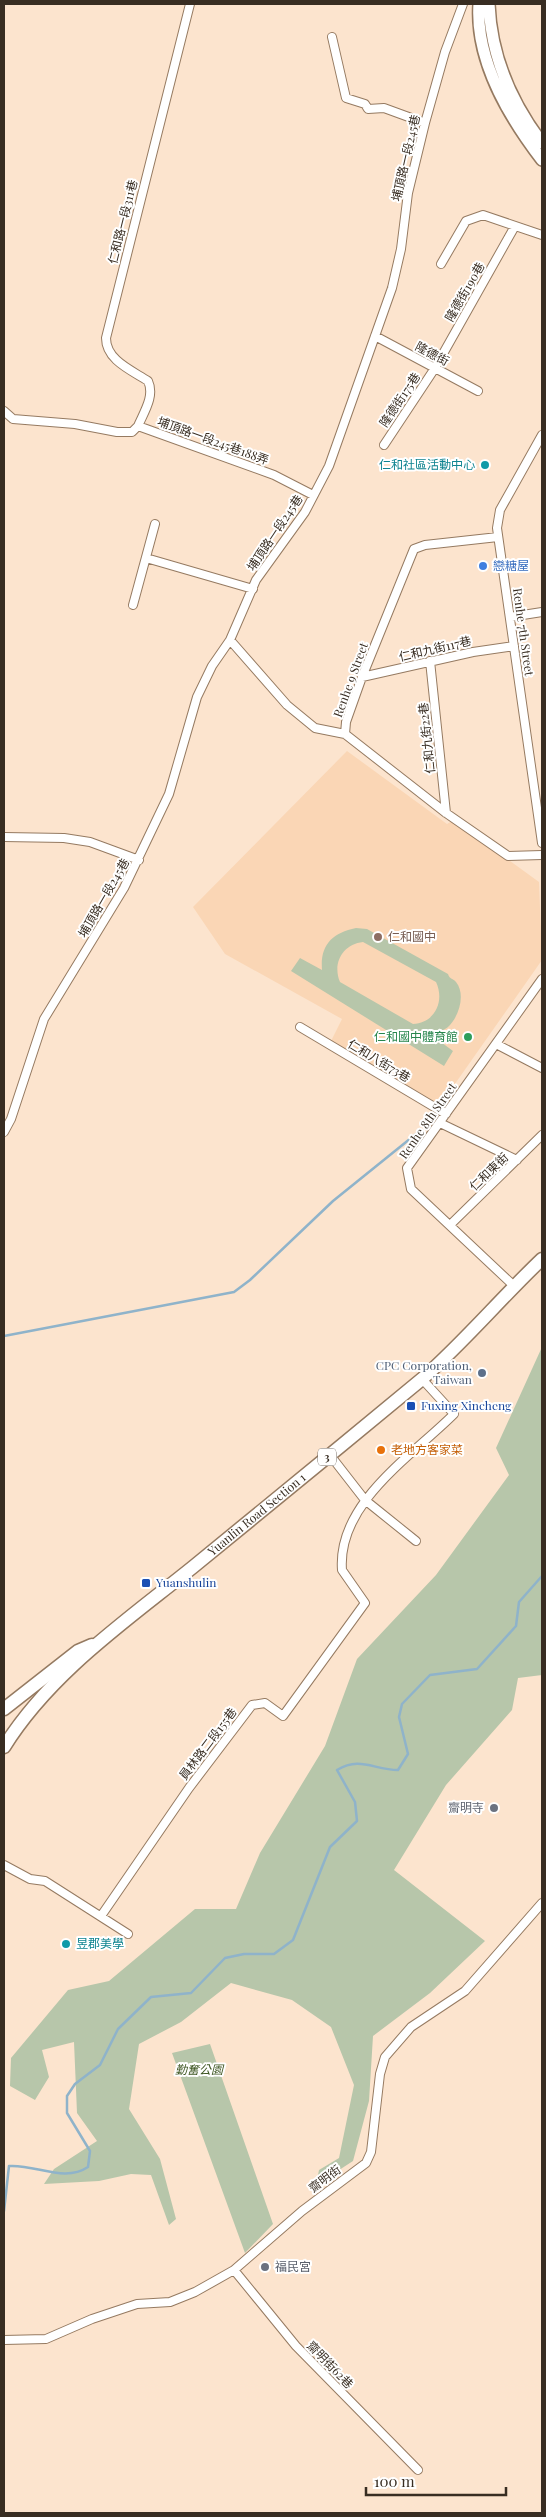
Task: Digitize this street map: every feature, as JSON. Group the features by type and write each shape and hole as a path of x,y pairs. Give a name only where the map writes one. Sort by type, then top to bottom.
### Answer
{"main road":[{"name":"Yuanlin Road Section 1","path":"4,1747 20,1722 38,1700 99,1642 422,1380 458,1348 514,1286 542,1259"},
{"name":"Yuanlin Road Section 1","path":"4,1709 10,1700 78,1651 99,1642"}],"street":[{"name":"仁和路一段311巷","path":"138,426 151,397 151,388 148,381 111,356 106,346 106,338 190,4"},
{"name":"埔頂路一段245巷","path":"4,1132 11,1118 44,1019 139,860 169,794 197,697 212,666 230,640 253,589 313,495 329,466 342,434 397,268 408,193 425,123 445,52 463,4"},
{"path":"479,4 481,33 500,97 519,129 542,160"},
{"path":"489,4 491,35 500,68 516,103 542,143"},
{"path":"332,37 346,98 364,104 368,109 384,108 425,123"},
{"path":"441,264 466,222 483,215 542,235"},
{"name":"隆德街190巷","path":"435,368 515,226"},
{"name":"隆德街","path":"375,336 478,391"},
{"name":"隆德街175巷","path":"384,445 435,368"},
{"name":"埔頂路一段245巷188弄","path":"4,411 13,419 75,424 117,432 132,432 138,426 274,475 313,495"},
{"name":"Renhe 7th Street","path":"542,435 500,510 498,537 542,843"},
{"path":"133,605 155,524"},
{"name":"Renhe 9 Street","path":"498,537 425,544 414,549 362,677 346,722 345,734 446,813 508,856 542,855"},
{"path":"146,558 253,589"},
{"path":"510,617 542,612"},
{"path":"230,640 294,711 315,728 345,734"},
{"name":"仁和九街117巷","path":"362,677 430,661 514,646"},
{"name":"仁和九街22巷","path":"430,661 446,813"},
{"path":"4,837 64,838 90,842 139,860"},
{"name":"Renhe 8th Street","path":"514,1286 451,1224 411,1189 407,1168 542,979"},
{"name":"仁和八街73巷","path":"300,1027 446,1114"},
{"path":"496,1044 542,1068"},
{"path":"440,1122 517,1160"},
{"name":"仁和東街","path":"451,1224 542,1135"},
{"path":"365,1500 384,1477 454,1414 422,1380"},
{"path":"330,1455 365,1500 416,1541"},
{"name":"員林路二段155巷","path":"101,1916 189,1788 252,1705 266,1702 283,1716 365,1603 342,1570 345,1543 365,1500"},
{"path":"4,1865 30,1879 46,1881 128,1934"},
{"name":"齋明街","path":"4,2340 46,2339 92,2319 137,2304 170,2302 195,2292 234,2270 302,2211 366,2163 371,2152 380,2074 385,2057 411,2027 464,1991 542,1903"},
{"name":"齋明街62巷","path":"234,2270 296,2346 418,2470"}],"shaded area":[{"name":"仁和國中","path":"347,751 447,824 454,820 539,882 542,960 438,1108 330,1043 342,1019 225,954 193,907"}],"green space":[{"path":"356,928 367,929 448,974 456,982 461,993 458,1012 452,1023 446,1028 430,1034 453,1051 444,1066 291,971 300,958 322,970 323,954 329,941 348,930","holes":["363,942 436,982 439,996 436,1010 427,1020 413,1024 340,982 337,968 338,962 350,946"]},
{"path":"542,1347 542,1675 518,1678 512,1710 446,1785 394,1870 485,1941 430,1993 373,2036 369,2101 353,2161 316,2185 319,2170 339,2158 354,2085 331,2027 292,2000 231,1983 181,2022 139,2044 129,2109 160,2159 176,2219 169,2225 151,2175 131,2174 99,2181 44,2184 54,2169 97,2141 77,2113 74,2042 42,2050 49,2077 35,2100 10,2086 11,2058 68,1990 109,1981 195,1909 236,1909 260,1853 325,1746 357,1659 436,1575 509,1475 496,1448"},
{"name":"勤奮公園","path":"210,2044 273,2224 245,2253 172,2053"}],"waterway":[{"path":"4,1336 234,1292 250,1280 333,1201 416,1134"},
{"path":"4,2211 9,2166 60,2173 79,2171 88,2167 90,2151 67,2113 67,2096 75,2084 100,2065 118,2029 151,1997 191,1993 225,1958 244,1954 274,1954 293,1940 330,1847 357,1821 355,1802 337,1770 353,1764 398,1770 408,1754 399,1717 402,1704 430,1675 477,1669 516,1626 519,1602 542,1576"}],"place":[{"name":"仁和社區活動中心","path":"485,465"},
{"name":"戀糖屋","path":"483,566"},
{"name":"仁和國中","path":"378,937"},
{"name":"仁和國中體育館","path":"468,1037"},
{"name":"CPC Corporation, Taiwan","path":"482,1373"},
{"name":"Fuxing Xincheng","path":"411,1406"},
{"name":"老地方客家菜","path":"381,1450"},
{"name":"Yuanshulin","path":"146,1583"},
{"name":"齋明寺","path":"494,1808"},
{"name":"昱郡美學","path":"66,1944"},
{"name":"福民宮","path":"265,2267"}]}
